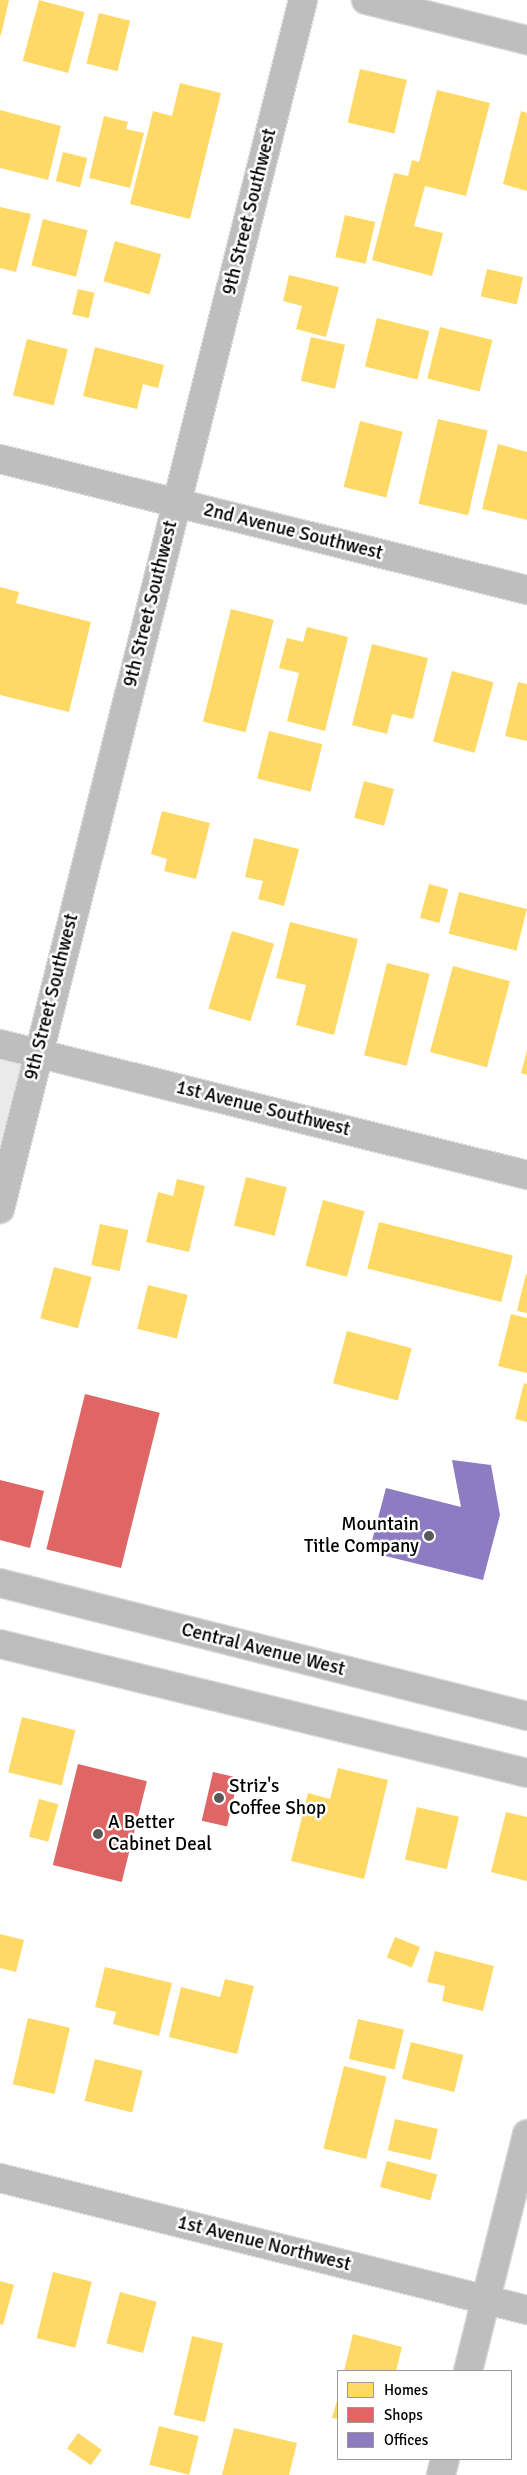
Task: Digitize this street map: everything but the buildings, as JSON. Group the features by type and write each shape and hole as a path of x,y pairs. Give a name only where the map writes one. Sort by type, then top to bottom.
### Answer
{"highway":[{"name":"Central Avenue West","path":"0,1584 527,1716"},
{"path":"0,1644 527,1773"}],"street":[{"name":"9th Street Southwest","path":"0,1209 37,1053 303,0"},
{"path":"366,0 527,40"},
{"name":"2nd Avenue Southwest","path":"0,459 527,590"},
{"name":"1st Avenue Southwest","path":"0,1044 527,1175"},
{"path":"468,2370 527,2134"},
{"name":"1st Avenue Northwest","path":"0,2178 527,2310"},
{"path":"441,2475 445,2460"}],"shaded area":[{"path":"0,1044 37,1053 0,1204"}],"place":[{"name":"Mountain Title Company","path":"429,1536"},
{"name":"Striz's Coffee Shop","path":"219,1798"},
{"name":"A Better Cabinet Deal","path":"98,1834"}]}
